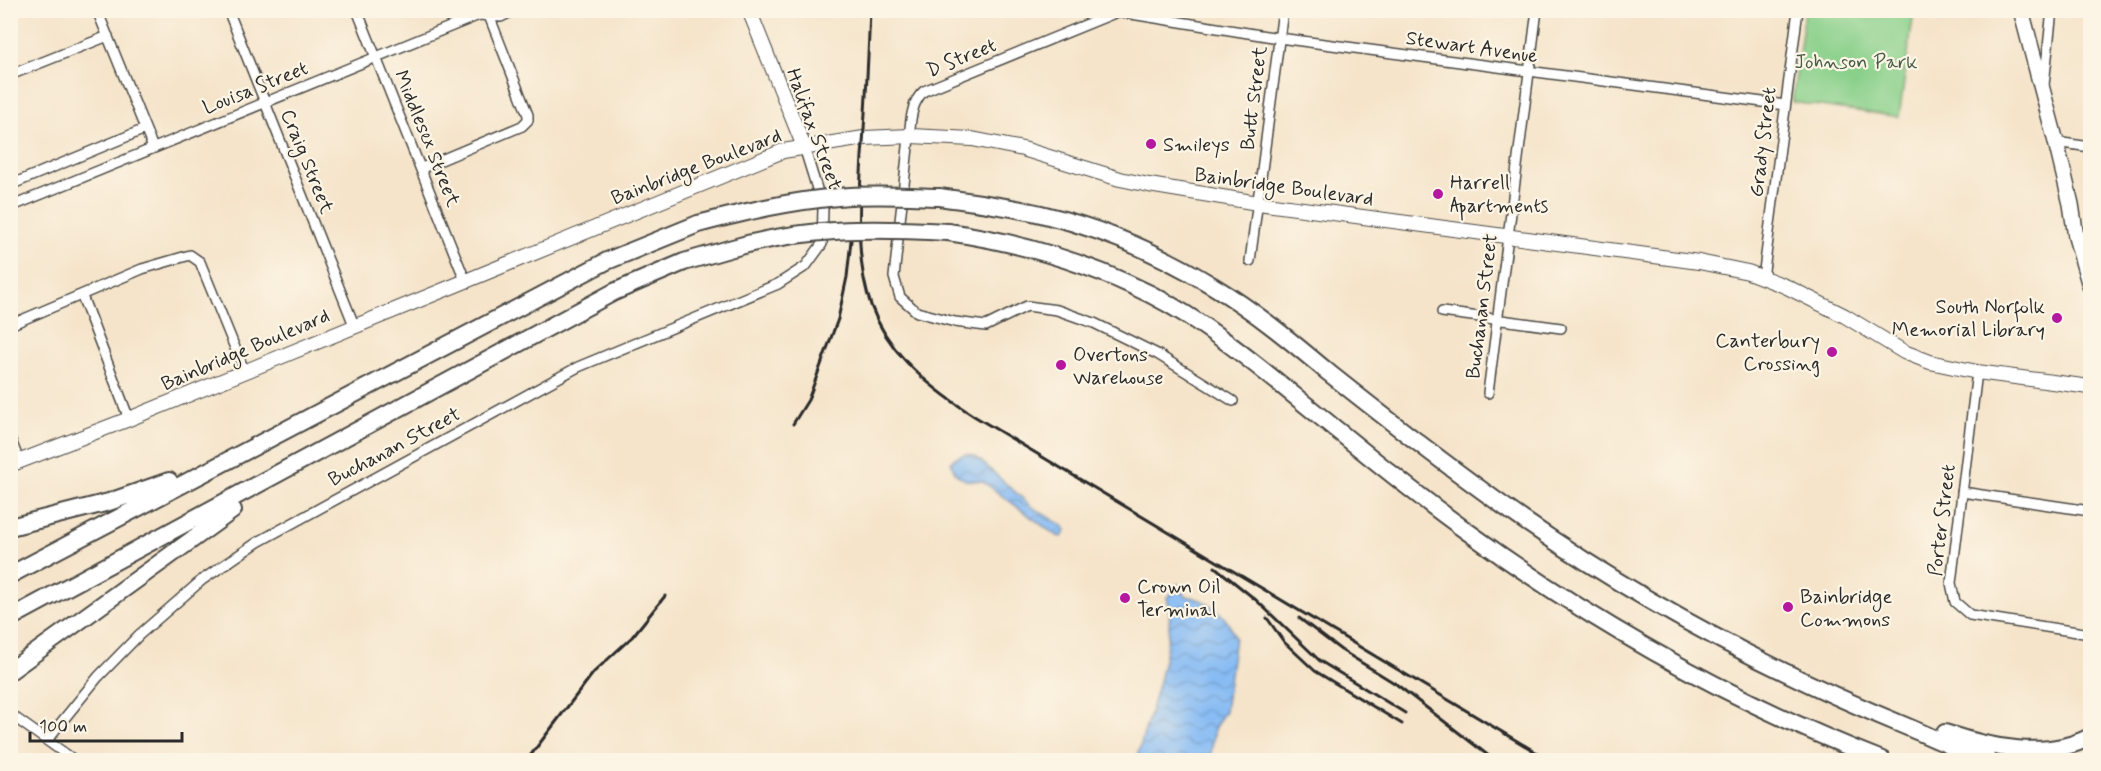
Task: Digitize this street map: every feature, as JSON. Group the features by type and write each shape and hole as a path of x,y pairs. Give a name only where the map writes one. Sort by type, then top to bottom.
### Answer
{"highway":[{"path":"10,575 607,261 698,225 759,209 840,197 939,197 1042,214 1078,225 1145,250 1211,284 1300,348 1464,477 1567,549 1665,609 1733,647 1872,712 1988,760"},
{"path":"10,618 614,292 684,262 783,236 833,230 948,232 1014,244 1050,254 1085,265 1152,295 1218,337 1275,380 1414,493 1508,560 1653,650 1735,694 1812,731 1882,760"},
{"path":"10,671 201,531 297,473 352,434"},
{"path":"10,527 136,494 248,450"},
{"path":"1735,694 1803,735 1854,760"},
{"path":"1872,712 2000,747 2050,749 2091,737"}],"main road":[{"path":"2021,10 2056,142 2071,204 2076,237 2091,286"},
{"path":"2071,204 2091,254"}],"street":[{"path":"98,10 153,148"},
{"name":"Craig Street","path":"228,10 354,325"},
{"name":"Middlesex Street","path":"357,10 465,279"},
{"name":"Louisa Street","path":"10,207 479,15 488,13 501,16 515,10"},
{"name":"Halifax Street","path":"749,10 804,147 823,208 822,244 810,260"},
{"name":"Butt Street","path":"1250,261 1283,10"},
{"name":"Buchanan Street","path":"1488,393 1537,10"},
{"name":"Grady Street","path":"1762,278 1798,10"},
{"path":"2043,96 2052,10"},
{"name":"Stewart Avenue","path":"1120,11 1279,38 1785,105"},
{"name":"D Street","path":"1120,11 924,91 914,106 894,277 900,297 917,312 955,322 986,326 1028,306 1057,310 1094,323 1157,354 1233,401"},
{"path":"422,168 522,126 528,120 528,114 488,13"},
{"path":"10,75 108,36"},
{"path":"10,185 145,129"},
{"name":"Bainbridge Boulevard","path":"15,463 783,151 864,138 911,136 994,142 1023,148 1120,179 1258,203 1699,262 1748,272 1785,286 1826,306 1904,352 1944,366 2091,387"},
{"path":"2056,142 2091,147"},
{"path":"38,174 45,192"},
{"path":"10,325 121,278 190,255 200,262 244,370"},
{"name":"Buchanan Street","path":"47,740 98,677 139,635 202,580 239,554 305,515 578,367 778,284 790,278 810,260"},
{"path":"82,296 129,418"},
{"path":"1442,312 1561,328"},
{"name":"Porter Street","path":"1977,372 1951,583 1952,596 1958,605 1970,615 2091,634"},
{"path":"10,438 15,463"},
{"path":"1962,492 2091,511"},
{"path":"10,714 74,760"}],"green space":[{"name":"Johnson Park","path":"1805,11 1914,11 1899,117 1792,102"}],"water":[{"path":"966,454 975,456 1032,507 1063,526 1066,530 1062,537 1057,536 982,481 965,480 956,474 951,463 954,458"},
{"path":"1178,584 1186,596 1203,601 1222,615 1235,637 1225,711 1215,727 1210,760 1136,760 1165,654 1170,613 1167,598"}],"railway":[{"path":"870,10 860,201 863,276 872,307 885,335 906,362 936,389 974,416 1549,760"},
{"path":"793,424 808,400 838,319 847,277 852,231"},
{"path":"1215,567 1256,600 1320,661 1405,713"},
{"path":"527,760 594,672 632,637 665,596"},
{"path":"1267,618 1284,642 1315,671 1402,724"},
{"path":"1299,618 1341,650 1396,684 1494,760"}],"place":[{"name":"Smileys","path":"1151,144"},
{"name":"Harrell Apartments","path":"1438,194"},
{"name":"South Norfolk Memorial Library","path":"2057,318"},
{"name":"Canterbury Crossing","path":"1832,352"},
{"name":"Overtons Warehouse","path":"1061,365"},
{"name":"Crown Oil Terminal","path":"1125,598"},
{"name":"Bainbridge Commons","path":"1788,607"}]}
